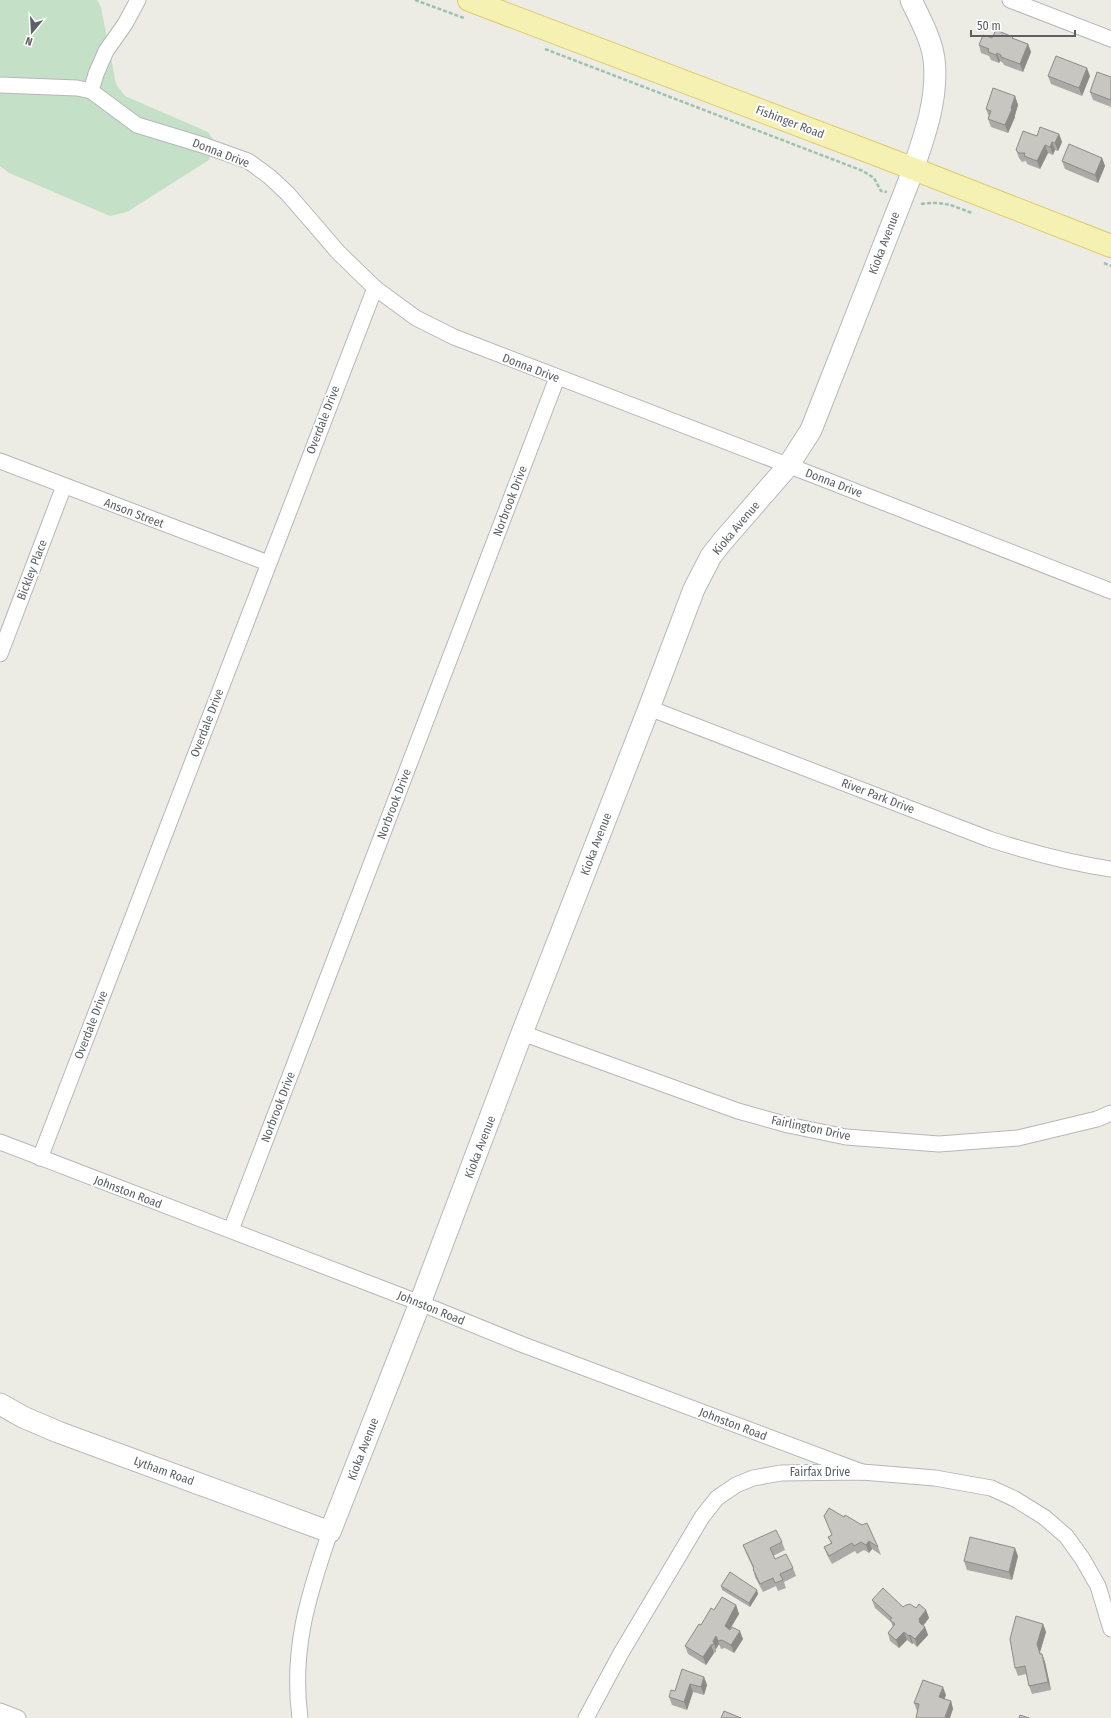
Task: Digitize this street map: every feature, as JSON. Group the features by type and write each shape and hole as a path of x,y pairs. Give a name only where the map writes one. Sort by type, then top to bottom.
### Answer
{"main road":[{"name":"Fishinger Road","path":"467,10 913,168 1105,253"}],"street":[{"path":"92,91 96,74 106,51 125,24 138,0"},
{"name":"Kioka Avenue","path":"300,1718 297,1694 297,1662 302,1626 313,1582 330,1532 420,1303 522,1033 694,589 701,573 722,542 788,466 811,430 921,148 929,118 933,90 934,60 926,31 911,0"},
{"path":"1010,0 1111,39"},
{"name":"Donna Drive","path":"0,85 77,88 92,91 137,125 206,146 248,161 270,177 288,194 338,252 375,288 416,318 454,338 1111,591"},
{"name":"Overdale Drive","path":"40,1158 375,288"},
{"name":"Norbrook Drive","path":"231,1230 557,378"},
{"name":"Anson Street","path":"0,461 268,564"},
{"name":"Bickley Place","path":"0,654 64,486"},
{"name":"River Park Drive","path":"649,708 996,841 1061,860 1111,868"},
{"name":"Fairlington Drive","path":"522,1033 738,1110 788,1125 846,1137 939,1144 1010,1138 1097,1119 1111,1113"},
{"name":"Johnston Road","path":"0,1142 420,1303 521,1344 862,1472"},
{"name":"Lytham Road","path":"0,1404 23,1417 58,1432 330,1532"},
{"name":"Fairfax Drive","path":"586,1718 596,1697 702,1517 718,1498 736,1485 752,1478 772,1474 862,1472 935,1478 991,1488 1015,1499 1037,1512 1066,1536 1082,1558 1098,1586 1111,1629"},
{"path":"0,1711 18,1718"}],"path":[{"path":"416,0 467,10"},
{"path":"539,47 863,171 874,178 881,192 888,192"},
{"path":"921,204 945,202 979,215"},
{"path":"1105,253 1111,266"}],"green space":[{"path":"0,0 97,0 101,7 116,84 125,96 208,132 215,142 209,160 127,212 110,216 9,173 0,166"}],"building":[{"path":"996,30 1028,44 1020,64 1001,57 1001,55 997,53 996,55 988,52 989,49 979,45 983,35 992,38"},
{"path":"1056,56 1087,68 1079,88 1048,76"},
{"path":"1097,72 1111,77 1111,100 1090,92"},
{"path":"993,88 1015,96 1012,109 1005,125 988,119 991,111 986,109"},
{"path":"1040,127 1059,134 1055,143 1052,142 1050,147 1045,145 1037,161 1024,156 1025,153 1019,153 1016,150 1023,131 1037,136"},
{"path":"1069,144 1102,158 1095,175 1062,161"},
{"path":"829,1508 862,1525 867,1523 878,1547 869,1541 866,1545 861,1542 854,1546 852,1543 829,1556 824,1547 832,1543 828,1537 832,1535 824,1516"},
{"path":"776,1530 782,1542 770,1548 775,1559 786,1554 793,1568 780,1574 783,1580 775,1583 773,1578 760,1584 743,1545"},
{"path":"970,1537 1015,1548 1009,1572 964,1561"},
{"path":"730,1572 757,1590 749,1603 721,1586"},
{"path":"883,1588 903,1607 910,1604 916,1608 919,1604 926,1610 919,1619 920,1623 925,1627 915,1639 904,1632 896,1640 888,1633 895,1624 890,1620 892,1618 872,1600"},
{"path":"722,1597 736,1605 725,1626 730,1630 732,1627 740,1631 731,1645 722,1640 718,1641 716,1636 713,1641 714,1644 711,1645 703,1657 685,1646 699,1624 701,1625 711,1608 714,1610"},
{"path":"1016,1616 1043,1624 1037,1644 1040,1654 1042,1654 1048,1682 1029,1686 1025,1666 1015,1668 1010,1639"},
{"path":"682,1669 704,1677 701,1687 690,1684 684,1702 669,1697 671,1690 675,1691"},
{"path":"923,1680 943,1687 939,1697 951,1701 945,1717 949,1718 916,1718 919,1704 914,1703"},
{"path":"724,1711 741,1718 721,1718"},
{"path":"1020,1715 1029,1718 1019,1718"}]}
